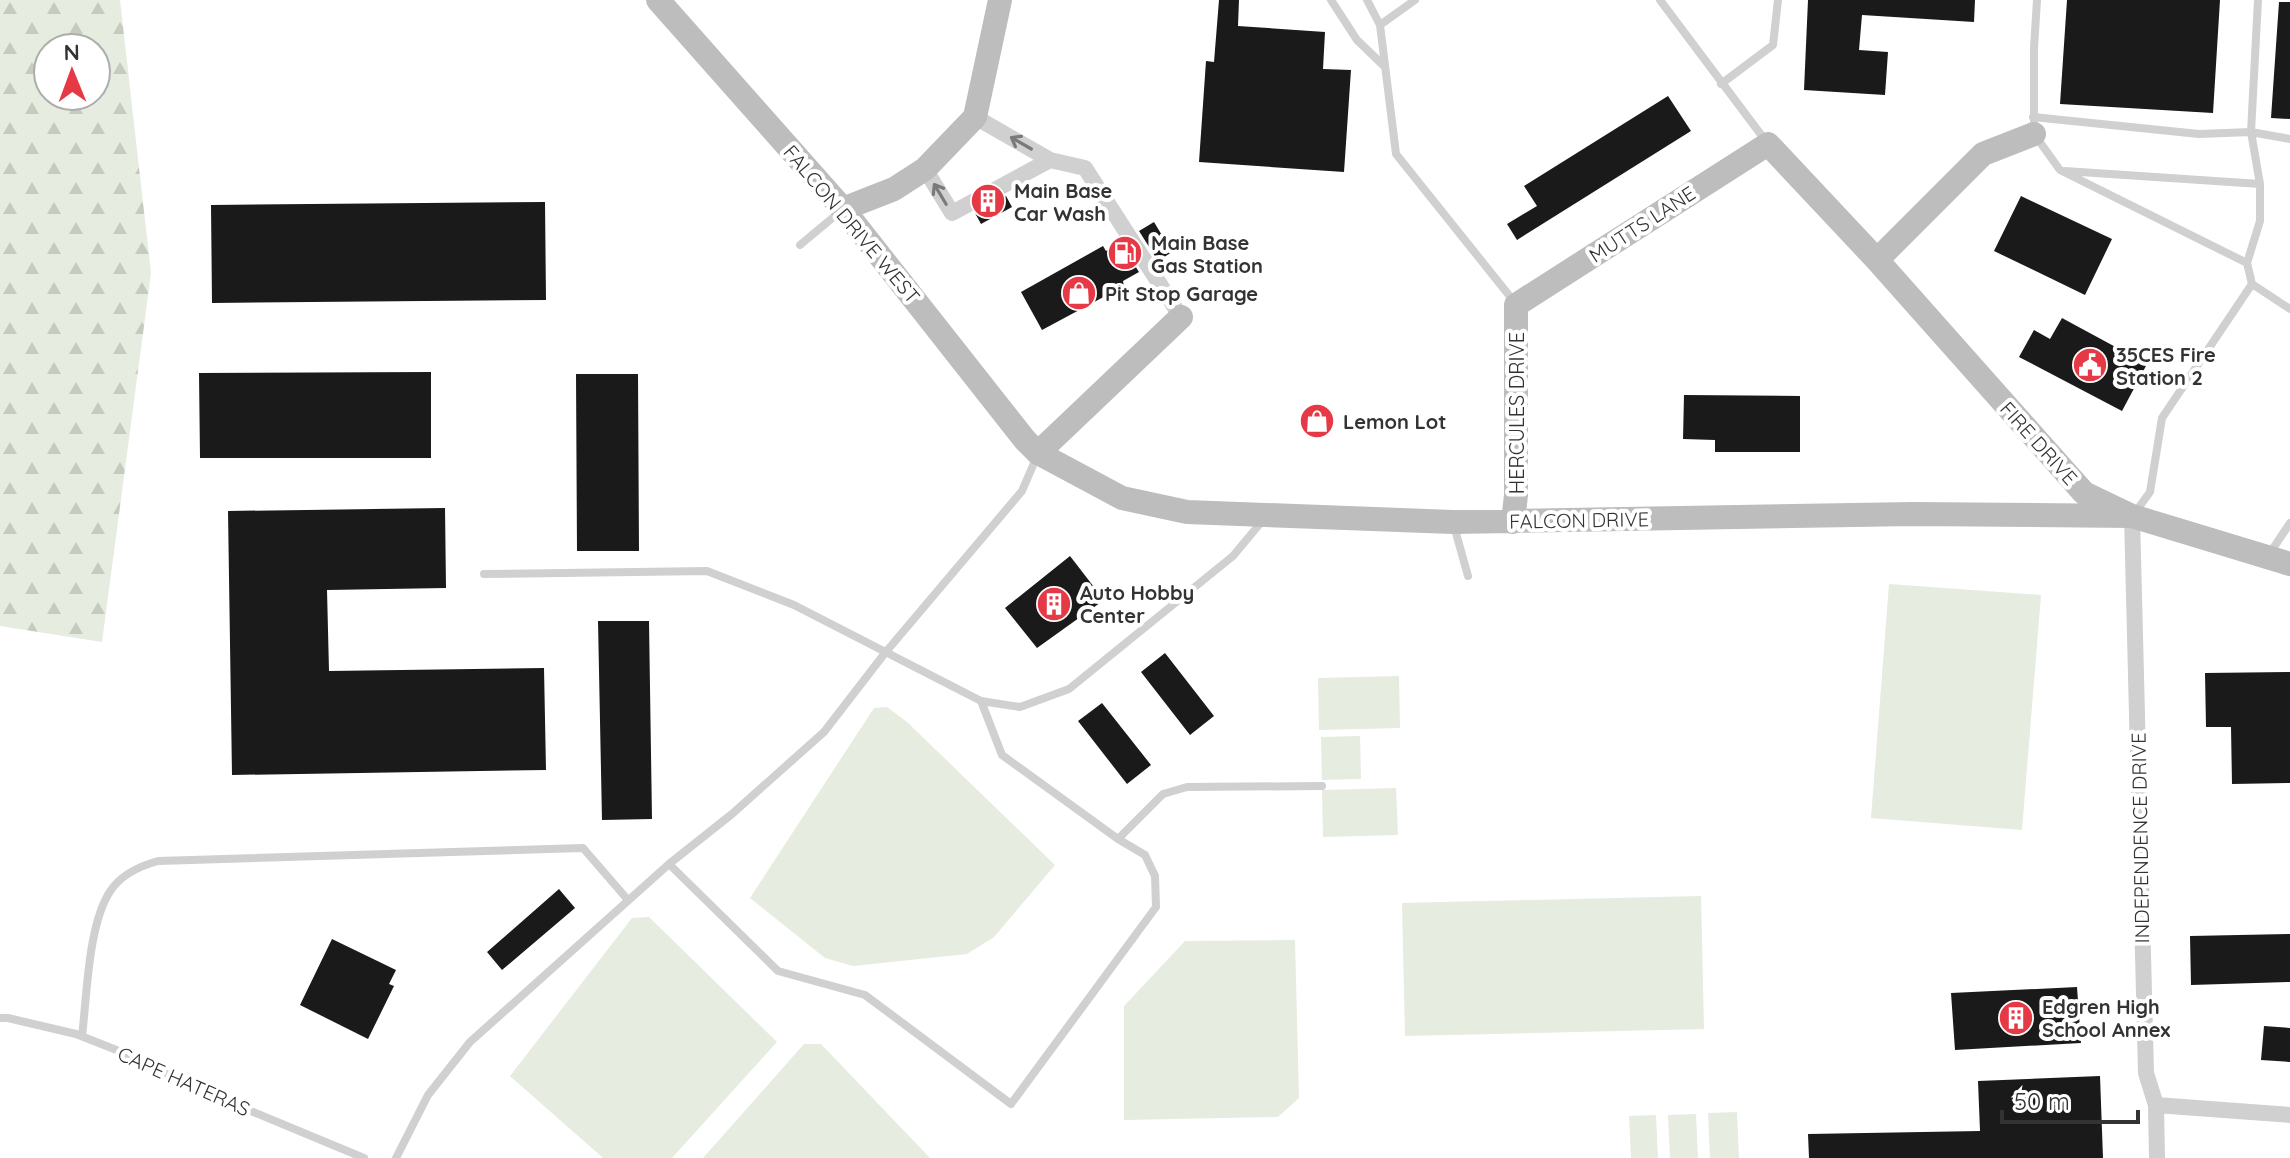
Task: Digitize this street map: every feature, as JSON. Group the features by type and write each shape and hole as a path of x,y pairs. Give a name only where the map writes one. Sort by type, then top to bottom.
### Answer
{"street":[{"name":"FALCON DRIVE WEST","path":"658,0 843,209 1038,453"},
{"path":"843,209 894,189 925,169 975,117 1000,0"},
{"path":"975,117 1050,160 1085,168 1181,317 1038,453"},
{"path":"1877,260 1983,154 2034,126"},
{"name":"MUTTS LANE","path":"1516,305 1768,144"},
{"name":"FIRE DRIVE","path":"1768,144 1877,260 2084,493 2132,516"},
{"path":"925,169 952,213 1050,160"},
{"name":"HERCULES DRIVE","path":"1513,522 1516,495 1516,305"},
{"name":"FALCON DRIVE","path":"1038,453 1122,498 1187,512 1266,517 1513,522 1913,514 2132,516"},
{"path":"2132,516 2278,561"},
{"name":"INDEPENDENCE DRIVE","path":"2132,516 2146,1073 2156,1105 2157,1158"},
{"path":"2156,1105 2290,1115"}],"lane":[{"path":"1331,0 1357,40 1385,67"},
{"path":"1367,0 1380,25 1396,154 1516,305"},
{"path":"1380,25 1415,0"},
{"path":"1660,0 1768,144"},
{"path":"1721,84 1773,45 1778,0"},
{"path":"2037,0 2034,126 2060,170 2247,263"},
{"path":"2258,0 2251,132 2260,184 2260,221 2247,263 2252,284 2290,309"},
{"path":"2034,126 2199,134 2251,132 2290,139"},
{"path":"2060,170 2260,184"},
{"path":"800,245 843,209"},
{"path":"2132,516 2150,492 2162,418 2252,284"},
{"path":"396,1158 428,1095 470,1042 669,864 732,814 824,732 885,653 1022,491 1038,453"},
{"path":"484,574 707,571 794,605 981,701 1020,707 1069,689 1233,556 1266,517"},
{"path":"1453,522 1468,576"},
{"path":"2278,561 2290,523"},
{"path":"669,864 778,971 865,995 1011,1104 1156,907 1155,876 1145,855 1002,755 981,701"},
{"path":"1118,839 1163,794 1187,787 1322,786"},
{"path":"82,1036 97,921 112,888 131,871 147,864 175,859 583,848 628,900"},
{"name":"CAPE HATERAS","path":"0,1018 82,1036 203,1091 364,1158"}],"green space":[{"path":"0,0 120,0 151,273 102,642 0,626"},
{"path":"1889,584 2041,595 2022,830 1871,818"},
{"path":"1399,676 1400,728 1319,730 1318,678"},
{"path":"887,707 907,722 1055,865 994,937 967,954 853,966 825,958 750,898 874,708"},
{"path":"1360,736 1361,779 1322,780 1321,737"},
{"path":"1396,788 1398,835 1323,837 1322,790"},
{"path":"1701,896 1704,1029 1405,1036 1402,903"},
{"path":"649,917 777,1042 672,1158 603,1158 510,1076 632,918"},
{"path":"1295,940 1299,1098 1278,1117 1124,1120 1124,1006 1185,941"},
{"path":"804,1044 821,1044 930,1158 703,1158"},
{"path":"1737,1112 1739,1158 1710,1158 1708,1113"},
{"path":"1696,1114 1698,1158 1670,1158 1668,1115"},
{"path":"1656,1115 1658,1158 1631,1158 1629,1116"}],"building":[{"path":"1219,0 1239,0 1238,26 1325,32 1323,69 1351,70 1344,172 1199,162 1206,61 1214,62"},
{"path":"1808,0 1975,0 1974,22 1862,15 1859,50 1888,52 1885,95 1804,90"},
{"path":"2067,0 2220,0 2213,113 2060,104"},
{"path":"2279,2 2290,2 2290,119 2271,118"},
{"path":"1668,96 1691,131 1517,240 1507,224 1537,206 1524,186"},
{"path":"1006,196 1012,207 981,224 975,213"},
{"path":"2021,196 2112,239 2085,295 1994,251"},
{"path":"545,202 546,300 212,303 211,205"},
{"path":"1154,222 1172,252 1158,261 1139,231"},
{"path":"1120,242 1139,272 1123,281 1124,286 1042,330 1021,292 1103,246 1106,251"},
{"name":"35CES Fire Station 2","path":"2062,318 2147,364 2122,411 2019,357 2034,330 2050,339"},
{"path":"431,372 431,458 200,458 199,373"},
{"path":"576,374 638,374 639,551 577,551"},
{"path":"1684,395 1800,396 1800,452 1715,452 1715,440 1683,439"},
{"path":"445,508 446,588 327,590 329,671 544,668 546,770 232,775 228,511"},
{"name":"Auto Hobby Center","path":"1070,556 1104,600 1037,648 1005,608"},
{"path":"598,621 649,621 652,819 602,820"},
{"path":"1165,653 1214,716 1190,735 1141,672"},
{"path":"2290,672 2290,783 2232,784 2231,727 2206,727 2205,673"},
{"path":"1102,703 1151,765 1127,784 1078,721"},
{"path":"559,889 575,908 502,970 487,952"},
{"path":"2290,934 2290,982 2191,985 2190,936"},
{"path":"332,939 396,970 389,984 394,986 368,1039 300,1005"},
{"name":"Edgren High School Annex","path":"2077,987 2081,1043 1955,1050 1951,993"},
{"path":"2264,1026 2290,1028 2290,1062 2261,1060"},
{"path":"2100,1076 2103,1158 1809,1158 1808,1134 1980,1131 1978,1081"}],"place":[{"name":"Main Base Car Wash","path":"988,201"},
{"name":"Main Base Gas Station","path":"1125,253"},
{"name":"Pit Stop Garage","path":"1079,293"},
{"name":"35CES Fire Station 2","path":"2090,365"},
{"name":"Lemon Lot","path":"1317,421"},
{"name":"Auto Hobby Center","path":"1054,604"},
{"name":"Edgren High School Annex","path":"2016,1018"}]}
